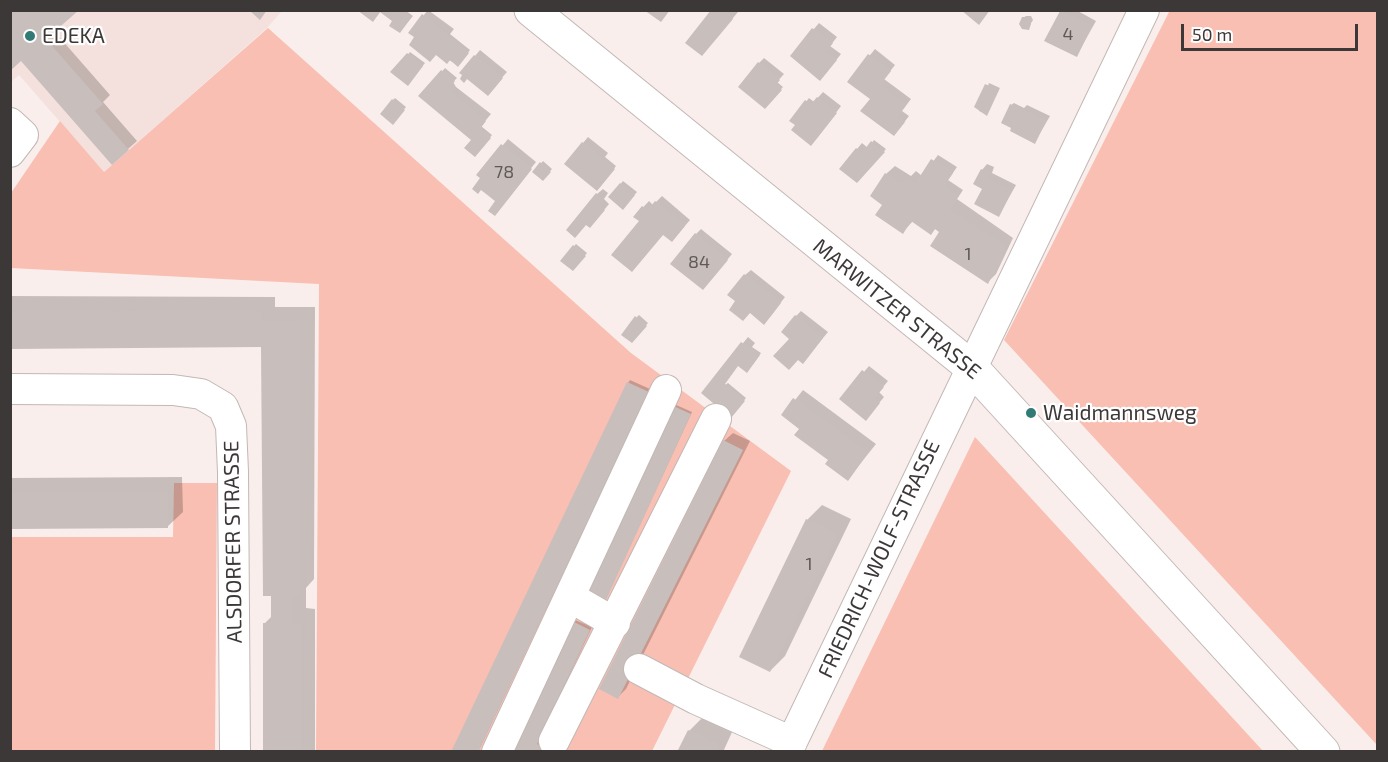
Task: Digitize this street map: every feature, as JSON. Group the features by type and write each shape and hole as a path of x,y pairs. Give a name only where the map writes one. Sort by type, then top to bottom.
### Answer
{"main road":[{"name":"MARWITZER STRASSE","path":"531,10 971,367 1323,752"}],"street":[{"path":"971,367 1144,10"},
{"path":"10,123 23,135 10,152"},
{"name":"FRIEDRICH-WOLF-STRASSE","path":"790,747 971,367"},
{"name":"ALSDORFER STRASSE","path":"10,389 173,390 201,394 223,407 231,426 233,472 235,752"},
{"path":"497,752 666,390"},
{"path":"554,741 716,419"},
{"path":"570,597 615,623"},
{"path":"639,669 790,747"}],"shaded area":[{"path":"1170,10 1377,11 1377,745 1004,340"},
{"path":"11,11 282,11 267,28 104,172 19,75 11,82"},
{"path":"268,28 631,353 791,471 652,751 316,751 319,284 11,268 11,193 60,121 104,172"},
{"path":"975,437 1263,751 822,751"},
{"path":"174,483 217,483 215,751 11,751 11,537 173,537"}],"building":[{"path":"10,10 79,10 46,39 103,104 95,111 129,150 112,165 21,61 10,71"},
{"path":"249,10 267,10 260,20"},
{"path":"357,10 399,10 411,18 400,33 389,26 392,21 380,12 373,22"},
{"path":"644,10 670,10 661,22"},
{"path":"711,10 724,10 733,19 702,56 685,43"},
{"path":"961,10 990,10 979,25"},
{"path":"1060,11 1092,26 1077,57 1044,41"},
{"path":"422,14 469,53 458,67 450,60 447,64 436,55 430,62 409,45 414,37 408,33"},
{"path":"1022,17 1029,17 1031,24 1029,30 1022,29 1019,24"},
{"path":"812,28 833,43 826,52 837,60 820,81 790,56"},
{"path":"407,53 423,66 408,86 390,72"},
{"path":"868,54 891,71 880,85 906,105 897,117 905,122 894,136 860,111 870,99 847,82"},
{"path":"474,55 503,78 488,96 467,79 464,83 460,79 462,75 459,73"},
{"path":"758,62 780,80 776,85 782,90 765,109 738,87"},
{"path":"441,70 455,81 452,85 456,89 452,93 486,121 480,129 491,138 475,157 464,148 471,140 418,96"},
{"path":"985,84 999,90 987,116 974,107"},
{"path":"817,97 837,113 811,146 791,130 795,125 789,121 805,100 811,104"},
{"path":"392,99 405,110 393,125 380,114"},
{"path":"1010,104 1046,121 1035,144 1010,131 1011,128 1001,123"},
{"path":"871,141 885,152 857,183 839,169 856,148 862,153"},
{"path":"582,142 615,169 597,191 564,164"},
{"path":"501,144 532,169 495,216 488,211 495,201 481,190 478,194 472,189 480,178 476,175"},
{"path":"931,159 953,173 944,186 959,196 949,210 1006,247 988,284 930,246 939,232 935,229 931,235 911,221 903,234 875,215 882,205 870,196 885,173 902,184 906,179 915,184"},
{"path":"540,162 551,172 543,181 532,172"},
{"path":"981,169 990,173 987,179 1012,191 999,217 974,204 982,189 973,184"},
{"path":"620,183 635,195 623,210 608,197"},
{"path":"596,193 604,200 599,205 605,210 590,228 586,225 575,238 566,230"},
{"path":"655,201 685,226 672,242 663,235 632,272 611,255 639,221 633,217 642,206 648,210"},
{"path":"695,233 728,260 703,290 670,264"},
{"path":"573,245 586,256 573,271 560,261"},
{"path":"744,274 781,303 764,325 750,313 743,321 729,310 735,301 727,295"},
{"path":"261,311 261,322 300,321 300,596 291,596 292,623 300,623 301,752 263,752 263,623 271,623 271,596 263,596 261,347 10,349 10,312"},
{"path":"795,315 823,338 803,364 798,360 789,370 773,356 789,339 781,332"},
{"path":"635,316 647,326 632,343 621,335"},
{"path":"741,342 760,355 747,373 738,366 725,384 745,401 731,418 701,393"},
{"path":"862,370 884,387 874,399 880,403 866,421 839,399"},
{"path":"627,382 649,392 478,752 451,752"},
{"path":"793,398 868,453 848,481 825,464 828,460 794,435 799,429 781,415"},
{"path":"671,405 691,414 605,602 585,593"},
{"path":"723,440 743,450 618,699 599,689"},
{"path":"168,492 168,528 10,529 10,493"},
{"path":"806,519 837,534 770,672 739,657"},
{"path":"572,621 590,630 537,744 553,752 510,752"},
{"path":"688,730 719,745 716,752 677,752"}],"place":[{"name":"EDEKA","path":"30,36"},
{"name":"Waidmannsweg","path":"1031,413"}]}
